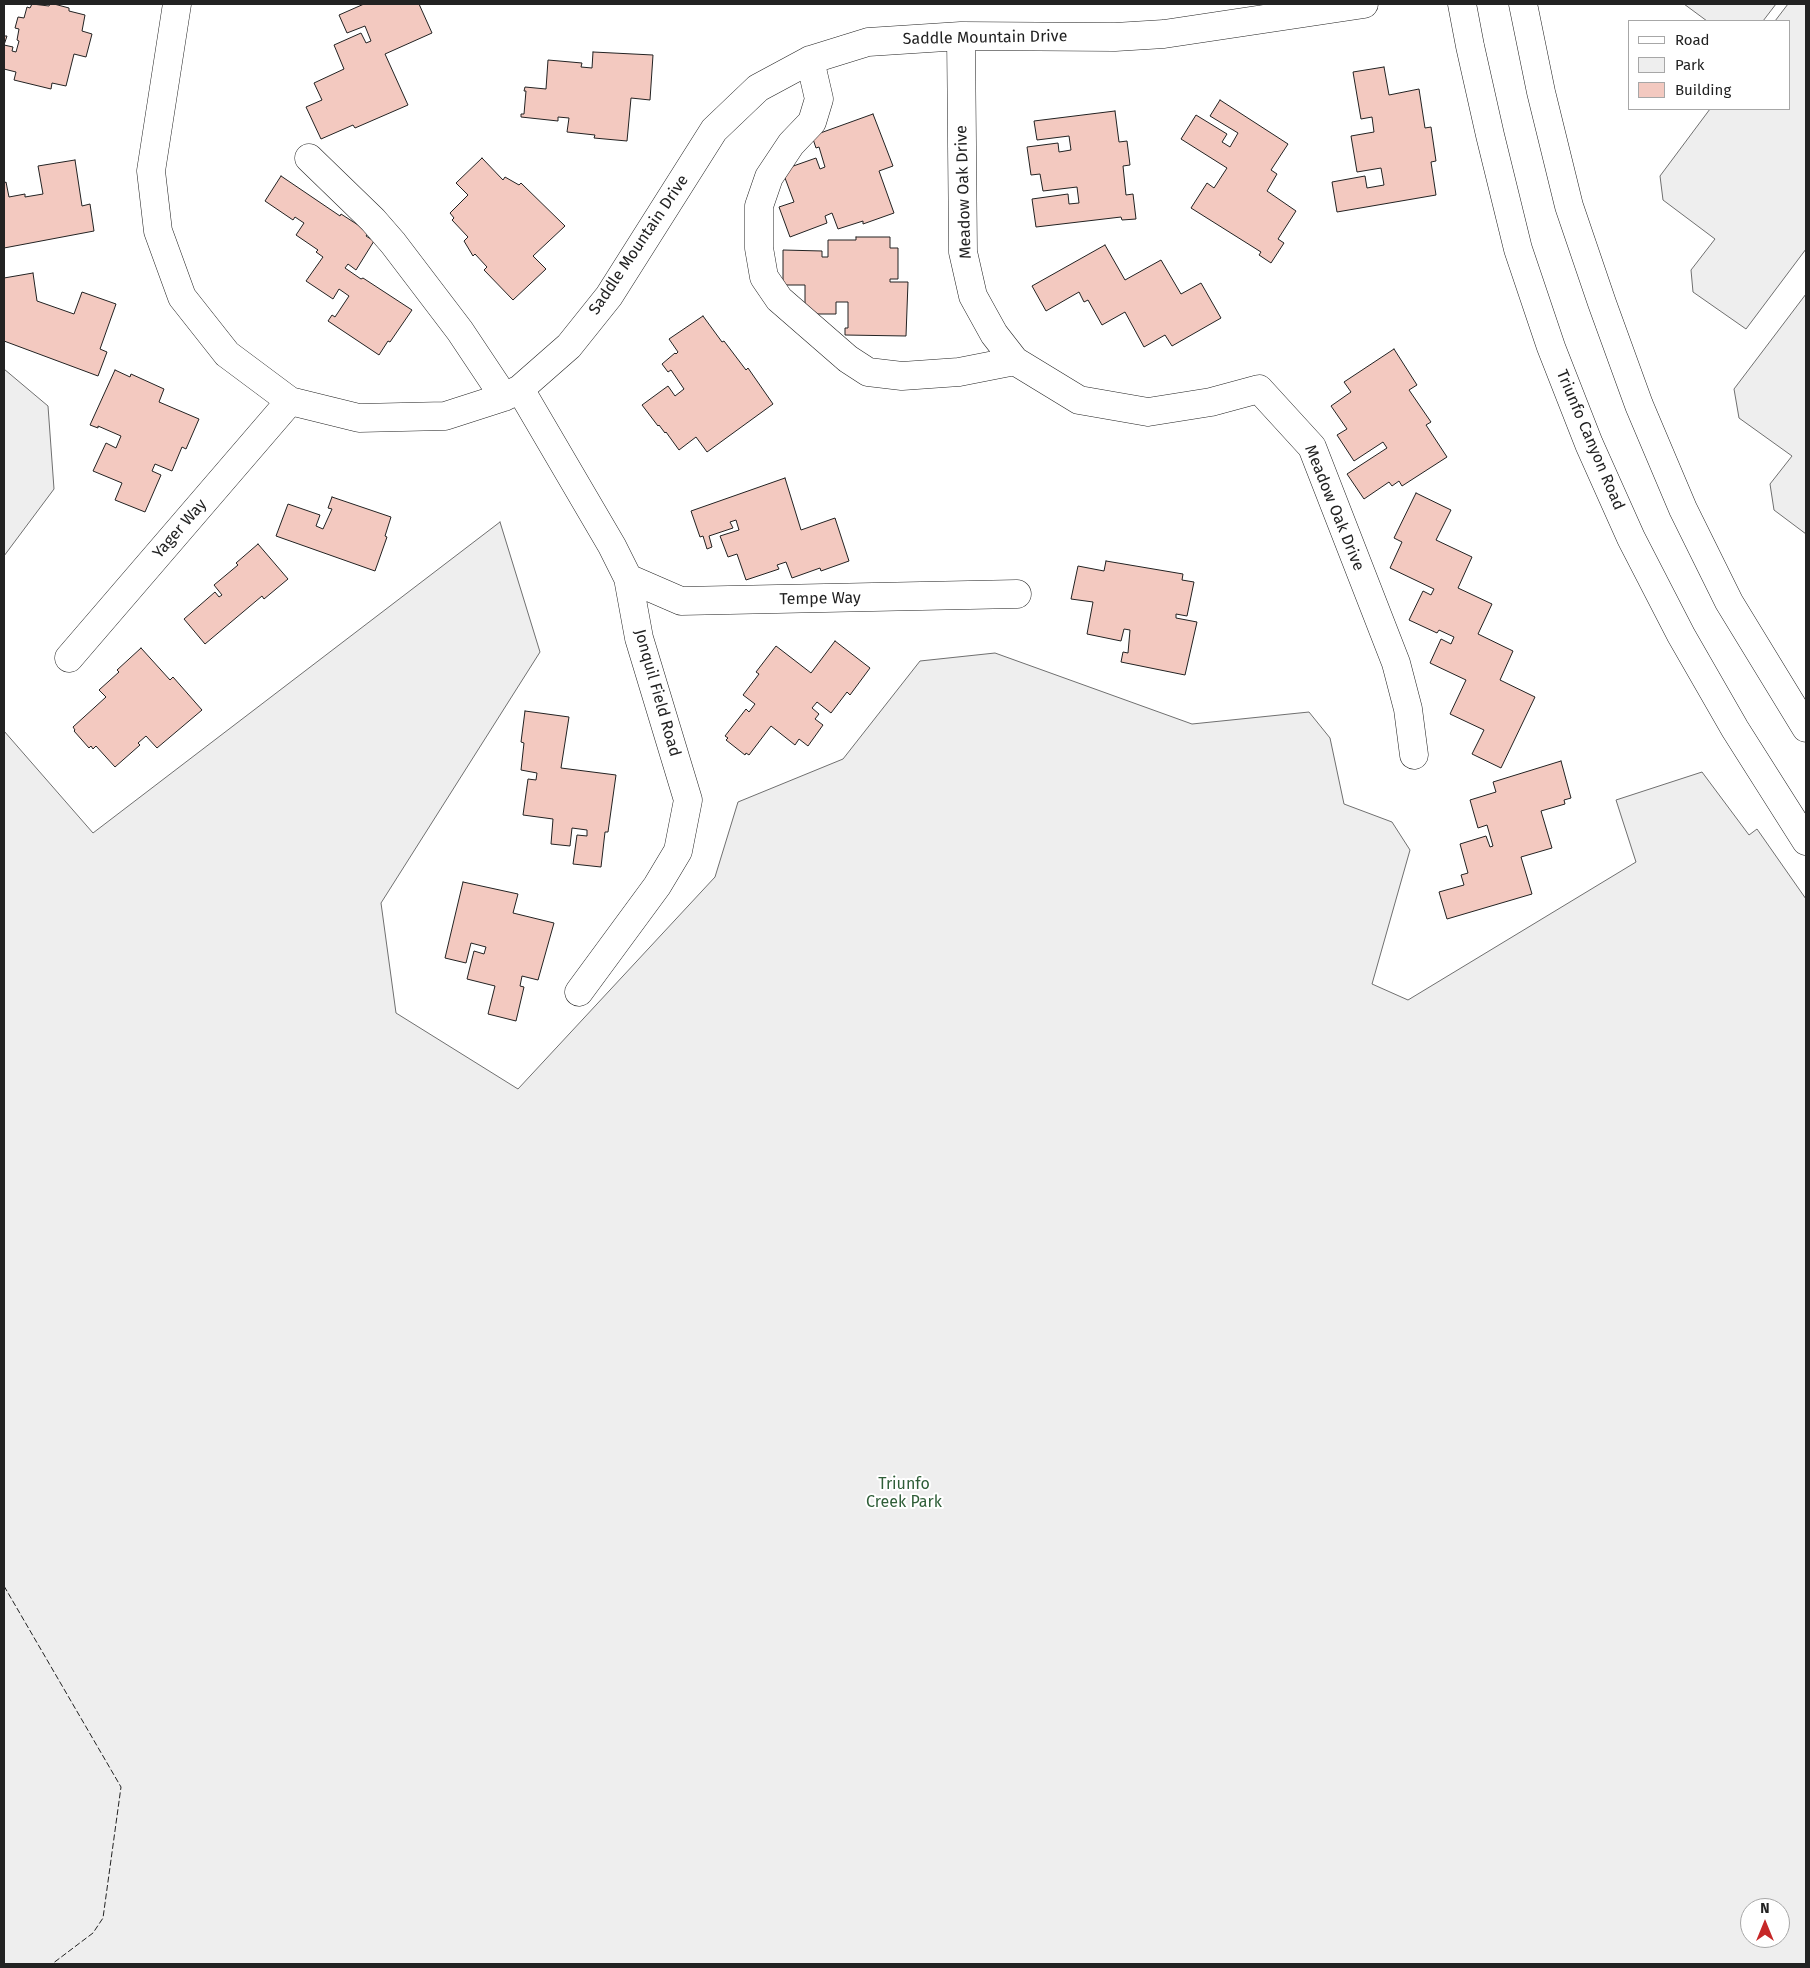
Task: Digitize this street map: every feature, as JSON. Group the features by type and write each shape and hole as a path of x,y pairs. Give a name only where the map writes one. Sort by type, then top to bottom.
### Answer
{"street":[{"name":"Saddle Mountain Drive","path":"177,4 151,171 158,231 182,297 227,354 290,401 359,418 445,416 512,393 569,346 609,296 714,130 758,88 810,60 868,42 961,36 1115,37 1164,34 1364,4"},
{"name":"Triunfo Canyon Road","path":"1462,4 1490,135 1518,249 1551,347 1589,444 1631,538 1680,635 1735,729 1806,841"},
{"path":"1523,4 1541,92 1569,206 1639,405 1684,509 1729,602 1806,728"},
{"name":"Meadow Oak Drive","path":"961,36 963,252 972,296 994,334 1015,361 1080,400 1148,412 1211,402 1259,389 1312,447 1396,664 1408,709 1414,755"},
{"path":"810,60 819,99 812,122 791,144 769,177 759,206 759,248 764,277 779,299 807,325 848,359 868,372 902,376 959,372 1015,361"},
{"name":"Jonquil Field Road","path":"309,158 373,220 393,243 460,331 512,393 612,546 628,578 640,638 688,800 678,851 657,886 580,992"},
{"name":"Yager Way","path":"69,658 290,401"},
{"name":"Tempe Way","path":"628,578 681,601 1016,594"}],"green space":[{"path":"1684,4 1776,4 1764,20 1706,20"},
{"path":"1788,4 1806,4 1806,249 1746,329 1693,292 1691,270 1715,239 1663,200 1660,176 1709,110 1790,110 1790,20 1776,20"},
{"path":"1806,294 1806,534 1774,510 1770,484 1792,456 1739,418 1734,389"},
{"path":"4,369 48,406 54,489 4,556"},
{"name":"Triunfo Creek Park","path":"500,522 540,652 381,903 396,1013 518,1089 715,877 738,802 843,759 920,661 995,653 1192,724 1309,712 1330,738 1344,804 1392,822 1410,850 1372,984 1408,1000 1636,862 1616,800 1702,772 1749,835 1757,829 1806,899 1806,1964 4,1964 4,731 93,833"}],"building":[{"path":"32,4 49,6 54,4 69,8 69,11 85,15 82,31 92,34 86,57 74,54 66,86 52,83 51,89 14,80 16,72 4,69 4,45 13,47 12,51 16,52 19,41 17,40 19,29 15,28 18,17 24,18 27,7 30,8"},
{"path":"364,4 419,4 432,33 385,54 408,105 355,128 353,125 321,139 306,107 322,100 314,83 344,69 334,45 361,33 366,43 371,41 365,26 347,33 339,15"},
{"path":"593,52 653,55 650,100 631,98 627,141 594,138 595,135 567,132 569,118 558,117 558,121 521,117 521,114 524,114 525,87 546,89 548,60 582,63 581,67 592,68"},
{"path":"1384,67 1389,95 1419,89 1425,128 1431,127 1436,161 1431,162 1436,195 1337,212 1332,182 1365,176 1367,188 1384,185 1381,168 1357,172 1351,136 1374,132 1372,117 1361,119 1353,72"},
{"path":"1220,100 1288,144 1271,170 1277,174 1267,191 1296,211 1278,239 1284,243 1271,263 1259,255 1261,252 1191,208 1207,183 1214,188 1227,168 1181,139 1196,115 1227,134 1222,142 1230,147 1238,133 1210,116"},
{"path":"1115,111 1119,142 1127,141 1130,165 1123,166 1126,195 1133,194 1136,219 1122,220 1121,217 1036,227 1032,199 1068,194 1069,204 1079,203 1077,187 1043,191 1040,174 1031,175 1027,147 1058,143 1059,152 1071,150 1069,136 1037,140 1034,121"},
{"path":"873,114 893,166 879,171 894,213 863,224 863,221 838,229 832,213 825,216 827,223 790,237 779,207 794,202 782,170 816,158 820,169 825,167 819,147 816,148 812,136"},
{"path":"482,158 503,180 505,177 519,185 521,183 565,226 533,256 546,269 513,300 484,270 487,267 475,254 473,256 464,241 468,237 452,220 454,218 450,213 468,195 456,183"},
{"path":"75,160 82,206 90,204 94,231 4,248 4,183 6,182 9,197 25,194 25,197 43,194 38,166"},
{"path":"281,176 340,216 341,214 369,232 366,236 374,241 356,270 348,264 345,268 412,310 379,355 328,321 332,315 335,317 349,296 339,289 333,299 306,281 323,257 316,252 318,250 296,235 304,223 295,217 293,220 265,201"},
{"path":"856,237 890,237 890,248 898,248 898,279 890,279 890,282 908,282 906,336 845,335 845,328 848,328 848,302 836,302 836,314 805,314 805,285 783,285 783,250 822,251 822,257 828,257 828,240 856,240"},
{"path":"1105,245 1125,280 1161,260 1181,294 1201,283 1221,318 1172,346 1165,335 1144,347 1125,312 1102,325 1088,300 1084,302 1079,292 1046,311 1032,286"},
{"path":"33,273 37,301 74,314 82,292 116,304 100,349 107,352 98,376 4,341 4,278"},
{"path":"703,316 746,370 748,368 773,404 707,452 696,437 679,450 642,405 668,386 675,396 684,389 671,370 668,372 662,364 678,352 669,339"},
{"path":"1394,349 1417,385 1409,390 1431,422 1426,425 1447,457 1402,486 1399,481 1392,486 1389,482 1364,499 1347,474 1387,448 1383,442 1354,461 1337,435 1347,429 1331,406 1351,392 1344,382"},
{"path":"115,370 130,377 131,374 164,389 159,402 199,419 186,449 182,447 172,471 155,464 152,471 161,475 145,512 115,500 122,483 93,471 106,443 116,448 121,436 98,426 98,428 90,425"},
{"path":"785,478 801,530 835,518 849,561 821,571 820,568 792,578 786,562 777,565 779,569 746,580 737,554 728,557 720,536 739,530 736,520 730,522 733,528 709,536 712,547 707,549 703,536 700,537 691,511"},
{"path":"1416,493 1451,510 1436,540 1472,557 1458,588 1492,604 1478,634 1513,651 1500,680 1535,697 1501,768 1472,754 1484,730 1450,714 1466,680 1430,663 1441,639 1451,644 1454,637 1439,630 1437,633 1409,620 1423,591 1431,595 1434,589 1390,568 1402,542 1394,538"},
{"path":"332,497 391,517 385,536 387,537 375,571 276,536 288,504 320,515 316,526 323,529 332,509 328,508"},
{"path":"258,544 288,579 264,599 262,596 205,644 184,619 215,592 219,597 222,595 214,585 238,565 236,563"},
{"path":"1106,561 1183,574 1182,580 1194,582 1187,616 1176,614 1176,618 1197,622 1185,675 1121,662 1123,652 1128,653 1130,630 1124,629 1121,641 1087,634 1093,602 1071,599 1078,566 1104,571"},
{"path":"835,641 870,668 850,695 847,692 831,713 817,702 812,708 819,714 815,719 823,725 808,746 799,739 795,745 771,726 749,755 746,753 745,755 726,740 728,738 725,736 746,709 749,712 755,704 743,695 759,674 756,672 776,646 811,673"},
{"path":"141,648 170,680 173,677 202,710 157,748 146,736 138,743 140,745 115,767 96,746 93,749 91,746 89,748 74,731 73,727 106,697 99,690"},
{"path":"525,711 569,717 561,768 616,775 608,832 605,832 601,867 573,864 577,835 587,836 587,830 572,828 570,846 551,844 553,819 523,815 528,779 536,780 537,773 521,770 524,743 521,742"},
{"path":"1561,761 1571,798 1564,800 1565,804 1541,811 1552,848 1521,857 1532,894 1447,919 1439,892 1464,885 1461,875 1468,873 1460,844 1486,836 1490,847 1493,846 1487,825 1478,828 1470,800 1496,792 1493,782"},
{"path":"463,882 518,894 513,913 554,923 538,980 522,976 520,986 524,987 516,1021 488,1014 495,986 467,979 474,951 484,954 486,947 471,943 466,963 445,958"}],"fence":[{"path":"4,1586 121,1787 103,1918 93,1933 52,1964"}]}
